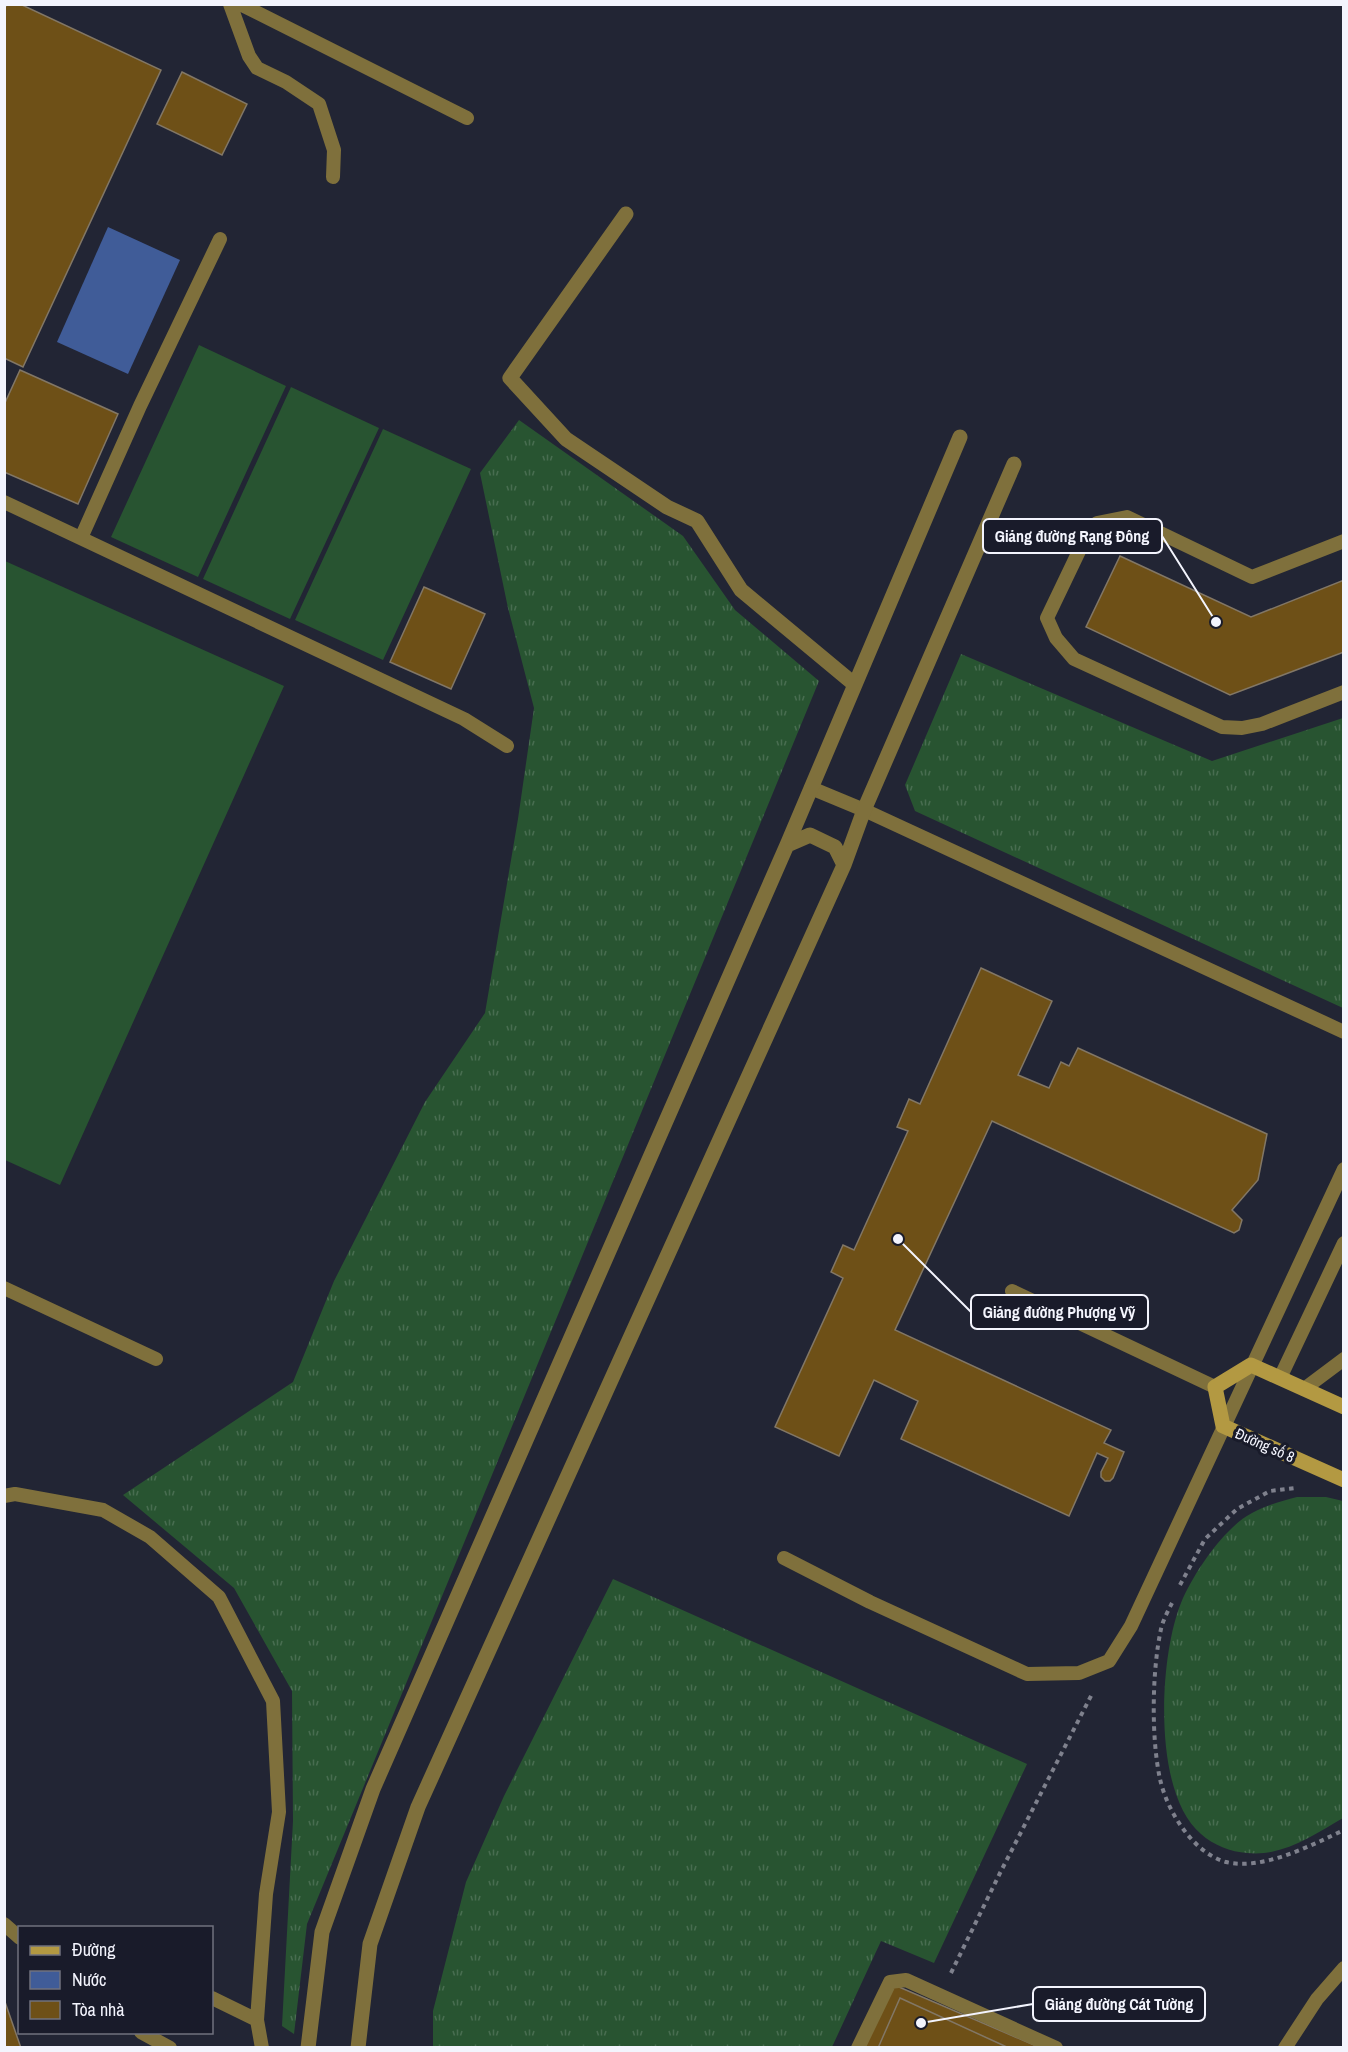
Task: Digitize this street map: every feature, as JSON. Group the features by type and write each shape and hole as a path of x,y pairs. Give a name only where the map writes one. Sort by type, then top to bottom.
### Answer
{"street":[{"path":"626,214 510,378 566,439 667,507 697,521 741,590 854,684"},
{"path":"308,2048 322,1932 373,1789 787,845 960,437"},
{"path":"358,2048 370,1944 418,1807 844,865 864,810 1014,464"},
{"path":"787,845 810,835 835,847 844,865"},
{"path":"1215,1387 1251,1365 1344,1407"},
{"name":"Đường số 8","path":"1215,1387 1223,1426 1344,1480"}],"lane":[{"path":"230,4 249,56 257,68 286,81 319,104 334,150 333,177"},
{"path":"240,4 467,118"},
{"path":"81,538 140,406 220,240"},
{"path":"4,502 464,719 507,746"},
{"path":"1344,541 1252,577 1127,517 1097,523 1081,547 1047,618 1056,638 1074,659 1222,727 1242,728 1262,724 1344,692"},
{"path":"811,788 864,810 1344,1032"},
{"path":"784,1558 870,1602 1027,1674 1079,1673 1109,1661 1131,1626 1344,1169"},
{"path":"1280,1378 1344,1243"},
{"path":"4,1288 156,1359"},
{"path":"1012,1291 1215,1387"},
{"path":"1304,1389 1344,1359"},
{"path":"4,1496 15,1494 104,1510 150,1537 219,1597 273,1701 279,1812 266,1894 257,2020 262,2048"},
{"path":"4,1924 18,1936"},
{"path":"1285,2048 1317,1999 1344,1968"},
{"path":"858,2048 890,1982 906,1980 1056,2048"},
{"path":"213,1998 257,2020"},
{"path":"145,2034 170,2048"}],"path":[{"path":"1178,1589 1205,1539 1237,1509 1270,1491 1299,1487"},
{"path":"1174,1598 1162,1627 1155,1676 1155,1731 1161,1780 1180,1828 1206,1852 1227,1862 1255,1863 1295,1853 1344,1830"},
{"path":"940,1995 1109,1661"}],"green space":[{"path":"199,345 286,386 198,577 111,537"},
{"path":"291,387 379,428 290,619 203,579"},
{"path":"519,420 683,536 735,610 819,681 307,1924 294,2034 282,2026 293,1821 292,1691 234,1588 123,1495 293,1382 334,1281 425,1102 485,1013 518,819 534,708 508,608 480,473"},
{"path":"383,429 471,469 383,660 295,620"},
{"path":"5,561 284,686 60,1185 5,1160"},
{"path":"961,654 1212,761 1343,718 1343,1008 915,811 905,785"},
{"path":"1297,1497 1326,1497 1343,1501 1343,1818 1309,1838 1273,1852 1241,1852 1217,1845 1201,1834 1185,1815 1174,1788 1167,1757 1164,1723 1168,1656 1181,1603 1197,1573 1217,1544 1247,1516"},
{"path":"613,1579 1027,1764 934,1963 881,1941 832,2047 433,2047 433,2011 466,1882 504,1796"}],"water":[{"path":"108,227 180,260 128,374 57,342"}],"building":[{"path":"7,4 20,4 161,70 23,367 4,358 4,9"},
{"path":"182,72 247,104 222,155 157,124"},
{"path":"20,370 118,414 78,504 4,472 4,405"},
{"path":"1120,556 1251,617 1344,580 1344,652 1230,695 1086,627"},
{"path":"424,587 485,614 451,689 390,662"},
{"path":"981,968 1052,1001 1018,1075 1049,1088 1061,1062 1069,1066 1078,1048 1267,1134 1258,1180 1232,1210 1242,1220 1239,1230 1234,1233 992,1121 895,1330 1111,1430 1104,1443 1124,1452 1113,1478 1105,1481 1101,1477 1108,1458 1097,1453 1069,1516 901,1439 918,1401 874,1380 839,1456 775,1427 843,1278 831,1272 843,1245 854,1250 908,1131 897,1127 909,1099 920,1104"},
{"path":"892,1984 1041,2048 861,2048"},
{"path":"900,1998 1009,2048 878,2048"},
{"path":"4,1999 21,2048 4,2048"}],"place":[{"name":"Giảng đường Rạng Đông","path":"1216,622"},
{"name":"Giảng đường Phượng Vỹ","path":"898,1239"},
{"name":"Giảng đường Cát Tường","path":"921,2023"}]}
